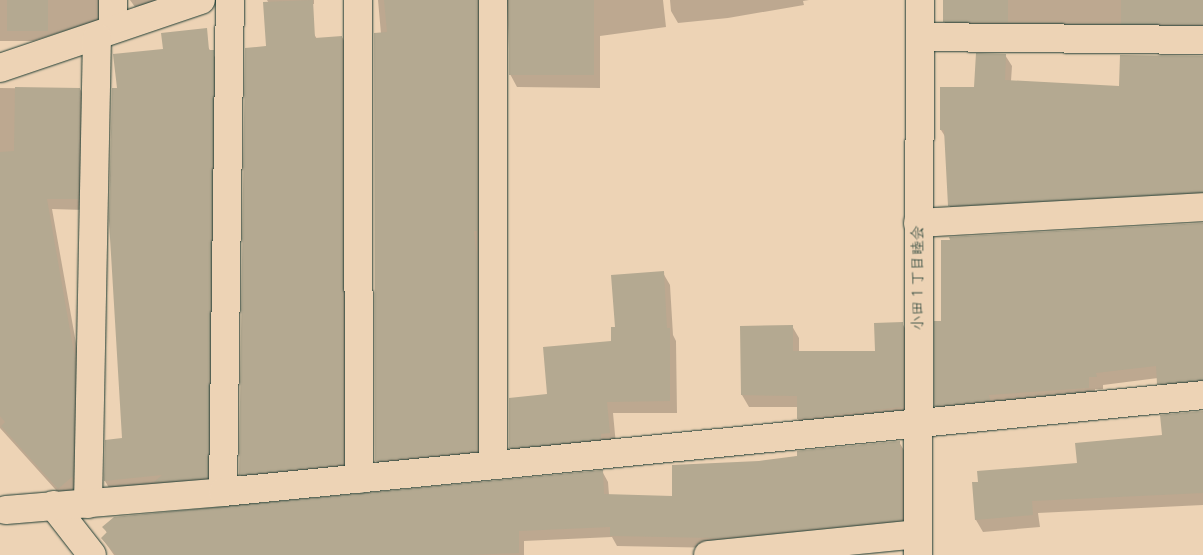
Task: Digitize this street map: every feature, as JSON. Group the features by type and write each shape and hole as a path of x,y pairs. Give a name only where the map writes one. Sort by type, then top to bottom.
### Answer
{"street":[{"path":"88,504 105,33 113,0"},
{"path":"0,68 201,0"},
{"path":"224,492 230,0"},
{"path":"358,0 359,479"},
{"path":"493,0 493,465"},
{"name":"小田１丁目睦会","path":"917,545 920,0"},
{"path":"920,37 1203,40"},
{"path":"918,223 1203,207"},
{"path":"6,510 224,492 917,421 1203,395"},
{"path":"54,505 92,555"},
{"path":"708,555 917,545"}],"building":[{"path":"7,0 48,0 48,31 7,31"},
{"path":"313,0 315,38 342,36 343,464 239,475 245,48 266,46 263,2"},
{"path":"384,0 477,0 477,231 474,231 477,258 477,451 375,461 374,33 387,32"},
{"path":"509,0 594,0 594,75 509,75"},
{"path":"943,0 1008,0 1008,22 943,22"},
{"path":"1121,0 1203,0 1203,24 1121,24"},
{"path":"207,28 209,50 214,50 208,478 154,482 162,475 104,481 105,440 122,438 109,221 112,88 117,88 113,54 163,49 161,33"},
{"path":"976,53 1006,54 1005,80 1119,86 1120,55 1203,56 1203,192 948,206 944,130 940,130 940,87 974,87"},
{"path":"15,87 80,88 78,199 47,199 75,359 73,476 58,489 1,426 5,422 0,416 0,152 14,151"},
{"path":"1203,223 1203,380 1157,384 1156,366 1096,373 1097,377 1089,377 1089,388 989,395 990,400 934,406 934,321 941,321 941,240 950,240 949,237"},
{"path":"664,271 667,328 670,328 670,401 607,402 610,433 601,434 601,439 509,448 509,398 547,394 543,347 611,341 611,327 615,327 611,275"},
{"path":"903,322 903,407 797,419 797,396 741,395 740,326 793,325 793,351 875,351 874,323"},
{"path":"1203,411 1203,493 1032,501 1033,515 975,520 972,482 978,482 977,471 1077,463 1075,443 1162,435 1160,415"},
{"path":"900,441 902,520 716,538 610,536 610,527 519,531 519,553 467,555 116,555 101,538 107,532 102,527 114,517 603,470 604,494 672,496 672,465 759,461 797,456 797,451"}]}
